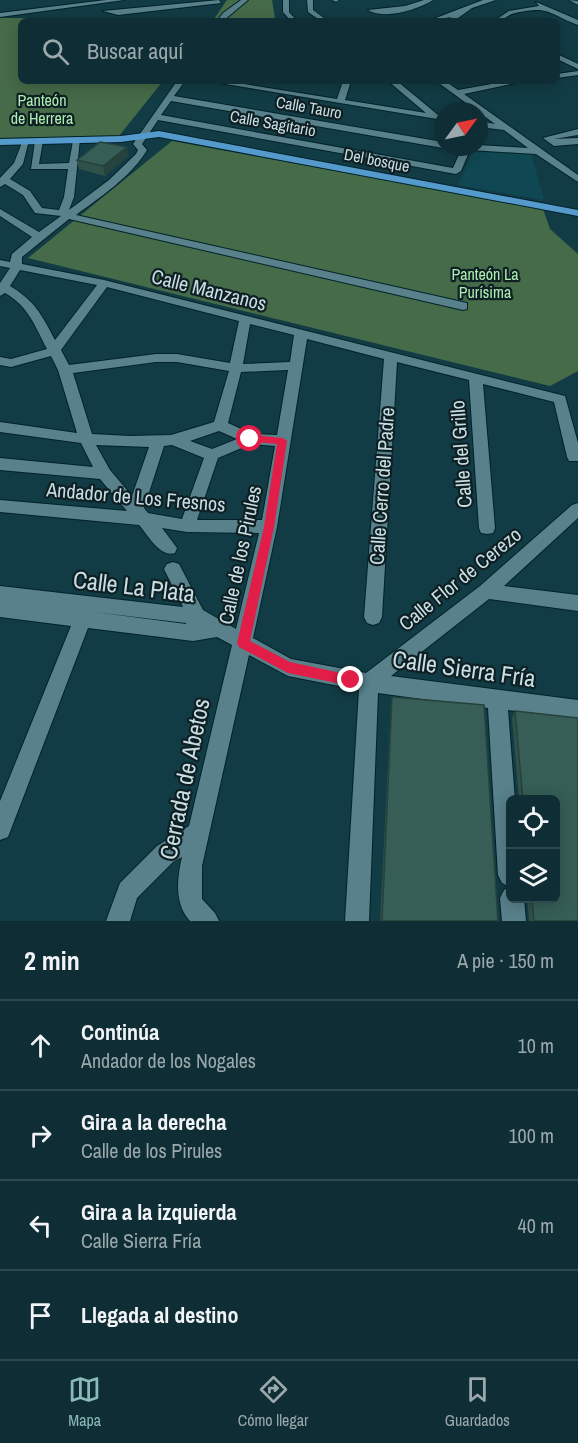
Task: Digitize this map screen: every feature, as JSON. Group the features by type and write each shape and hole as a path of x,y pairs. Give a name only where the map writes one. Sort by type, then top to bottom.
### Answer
{"main road":[{"name":"Del bosque","path":"0,143 76,145 171,136 578,213"}],"street":[{"path":"38,7 51,0 68,3"},
{"path":"0,14 99,0"},
{"path":"51,13 121,0"},
{"path":"91,5 96,11 193,0"},
{"path":"222,18 245,0"},
{"path":"286,0 286,12 291,18"},
{"path":"310,0 310,11 321,18"},
{"path":"381,13 371,10 405,8 430,0"},
{"path":"441,18 458,13 482,1 493,0"},
{"path":"533,0 578,23"},
{"path":"572,0 578,3"},
{"path":"106,10 118,13 220,1"},
{"path":"213,10 220,1"},
{"path":"0,14 38,7 121,4 126,8"},
{"path":"502,18 511,12 546,8"},
{"path":"453,18 458,13"},
{"path":"560,58 578,68"},
{"path":"560,76 578,73"},
{"path":"169,548 104,474 86,439 65,370 33,310 24,299 2,290 16,267 16,256 38,236 91,199 140,156 143,150 139,140 179,84"},
{"path":"246,84 434,117"},
{"path":"340,102 346,84"},
{"path":"396,84 434,114"},
{"path":"445,84 578,179"},
{"path":"457,93 505,84"},
{"name":"Calle Tauro","path":"169,98 311,134 434,144"},
{"name":"Calle Sagitario","path":"157,117 311,134 456,171 459,156"},
{"path":"488,126 508,129"},
{"path":"578,132 547,138 550,142 560,144 578,141"},
{"path":"25,143 18,164 3,182 27,193 39,211 66,215 463,306"},
{"path":"39,143 34,167 73,166"},
{"path":"66,215 65,203 69,197 76,145"},
{"path":"488,149 538,151"},
{"path":"69,197 91,199"},
{"path":"0,212 38,236"},
{"name":"Calle Manzanos","path":"0,263 104,283 560,399 574,457"},
{"path":"0,361 11,363 54,351 104,283"},
{"path":"220,425 236,368 245,320"},
{"name":"Calle de los Pirules","path":"243,643 269,527 301,334"},
{"name":"Calle Cerro del Padre","path":"373,616 391,356"},
{"path":"65,370 156,358 177,358 236,368 294,366"},
{"name":"Calle del Grillo","path":"476,378 487,528"},
{"path":"0,428 86,439 158,441 174,440 220,425 250,439 283,441"},
{"path":"174,440 212,455 250,439"},
{"path":"140,515 158,441"},
{"path":"187,526 212,455"},
{"path":"0,464 104,474"},
{"name":"Andador de Los Fresnos","path":"0,507 140,515 187,526 269,527"},
{"name":"Calle Flor de Cerezo","path":"369,682 486,591 575,515"},
{"path":"174,569 195,625"},
{"path":"486,591 578,603"},
{"name":"Calle La Plata","path":"0,594 85,612"},
{"name":"Calle La Plata","path":"0,609 85,612 219,628 243,643"},
{"path":"0,829 85,612"},
{"name":"Calle Sierra Fría","path":"243,643 288,667 497,701 578,710"},
{"name":"Cerrada de Abetos","path":"207,921 190,904 191,866 243,643"},
{"path":"357,921 369,682"},
{"path":"497,701 508,849"},
{"path":"118,921 128,891 165,854 199,833"},
{"path":"512,903 514,921"}],"shaded area":[{"path":"488,152 531,153 544,200 458,185 471,156 488,156"}],"green space":[{"name":"Panteón de Herrera","path":"227,0 272,0 275,18 215,18"},
{"name":"Panteón de Herrera","path":"0,18 18,18 18,84 161,84 119,136 0,138"},
{"name":"Panteón La Purísima","path":"172,141 543,209 550,229 578,254 578,371 550,386 28,258"}],"building":[{"path":"100,142 127,147 103,166 77,160"},
{"path":"392,697 484,705 498,921 382,921"},
{"path":"515,711 578,718 578,921 534,921 532,903 560,903 560,795 523,795"}],"route":[{"path":"250,439 283,441 269,527 243,643 288,667 351,680"}]}
